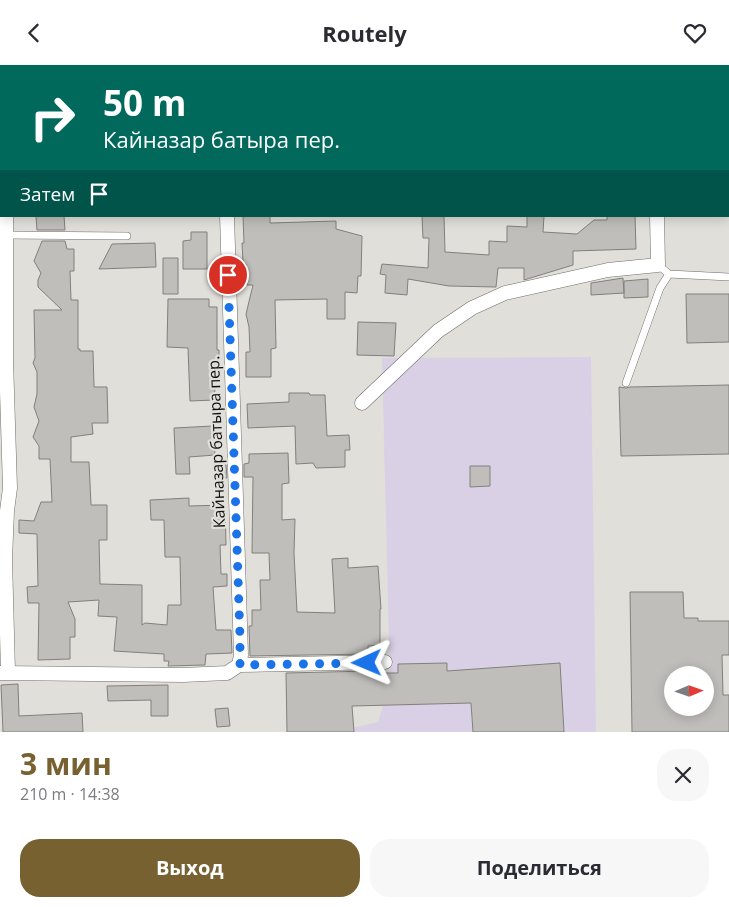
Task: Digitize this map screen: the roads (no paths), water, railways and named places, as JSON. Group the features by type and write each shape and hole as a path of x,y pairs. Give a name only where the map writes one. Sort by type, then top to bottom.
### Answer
{"street":[{"path":"6,217 6,360 10,488 3,511 5,559 4,673 183,675 226,673 240,665 385,662"},
{"name":"Кайназар батыра пер.","path":"227,217 240,665"},
{"path":"362,403 438,331 472,308 505,293 608,270 658,265 657,217"}],"lane":[{"path":"6,235 127,236"},
{"path":"658,265 669,273 729,277"},
{"path":"626,383 660,288 669,273"}]}
